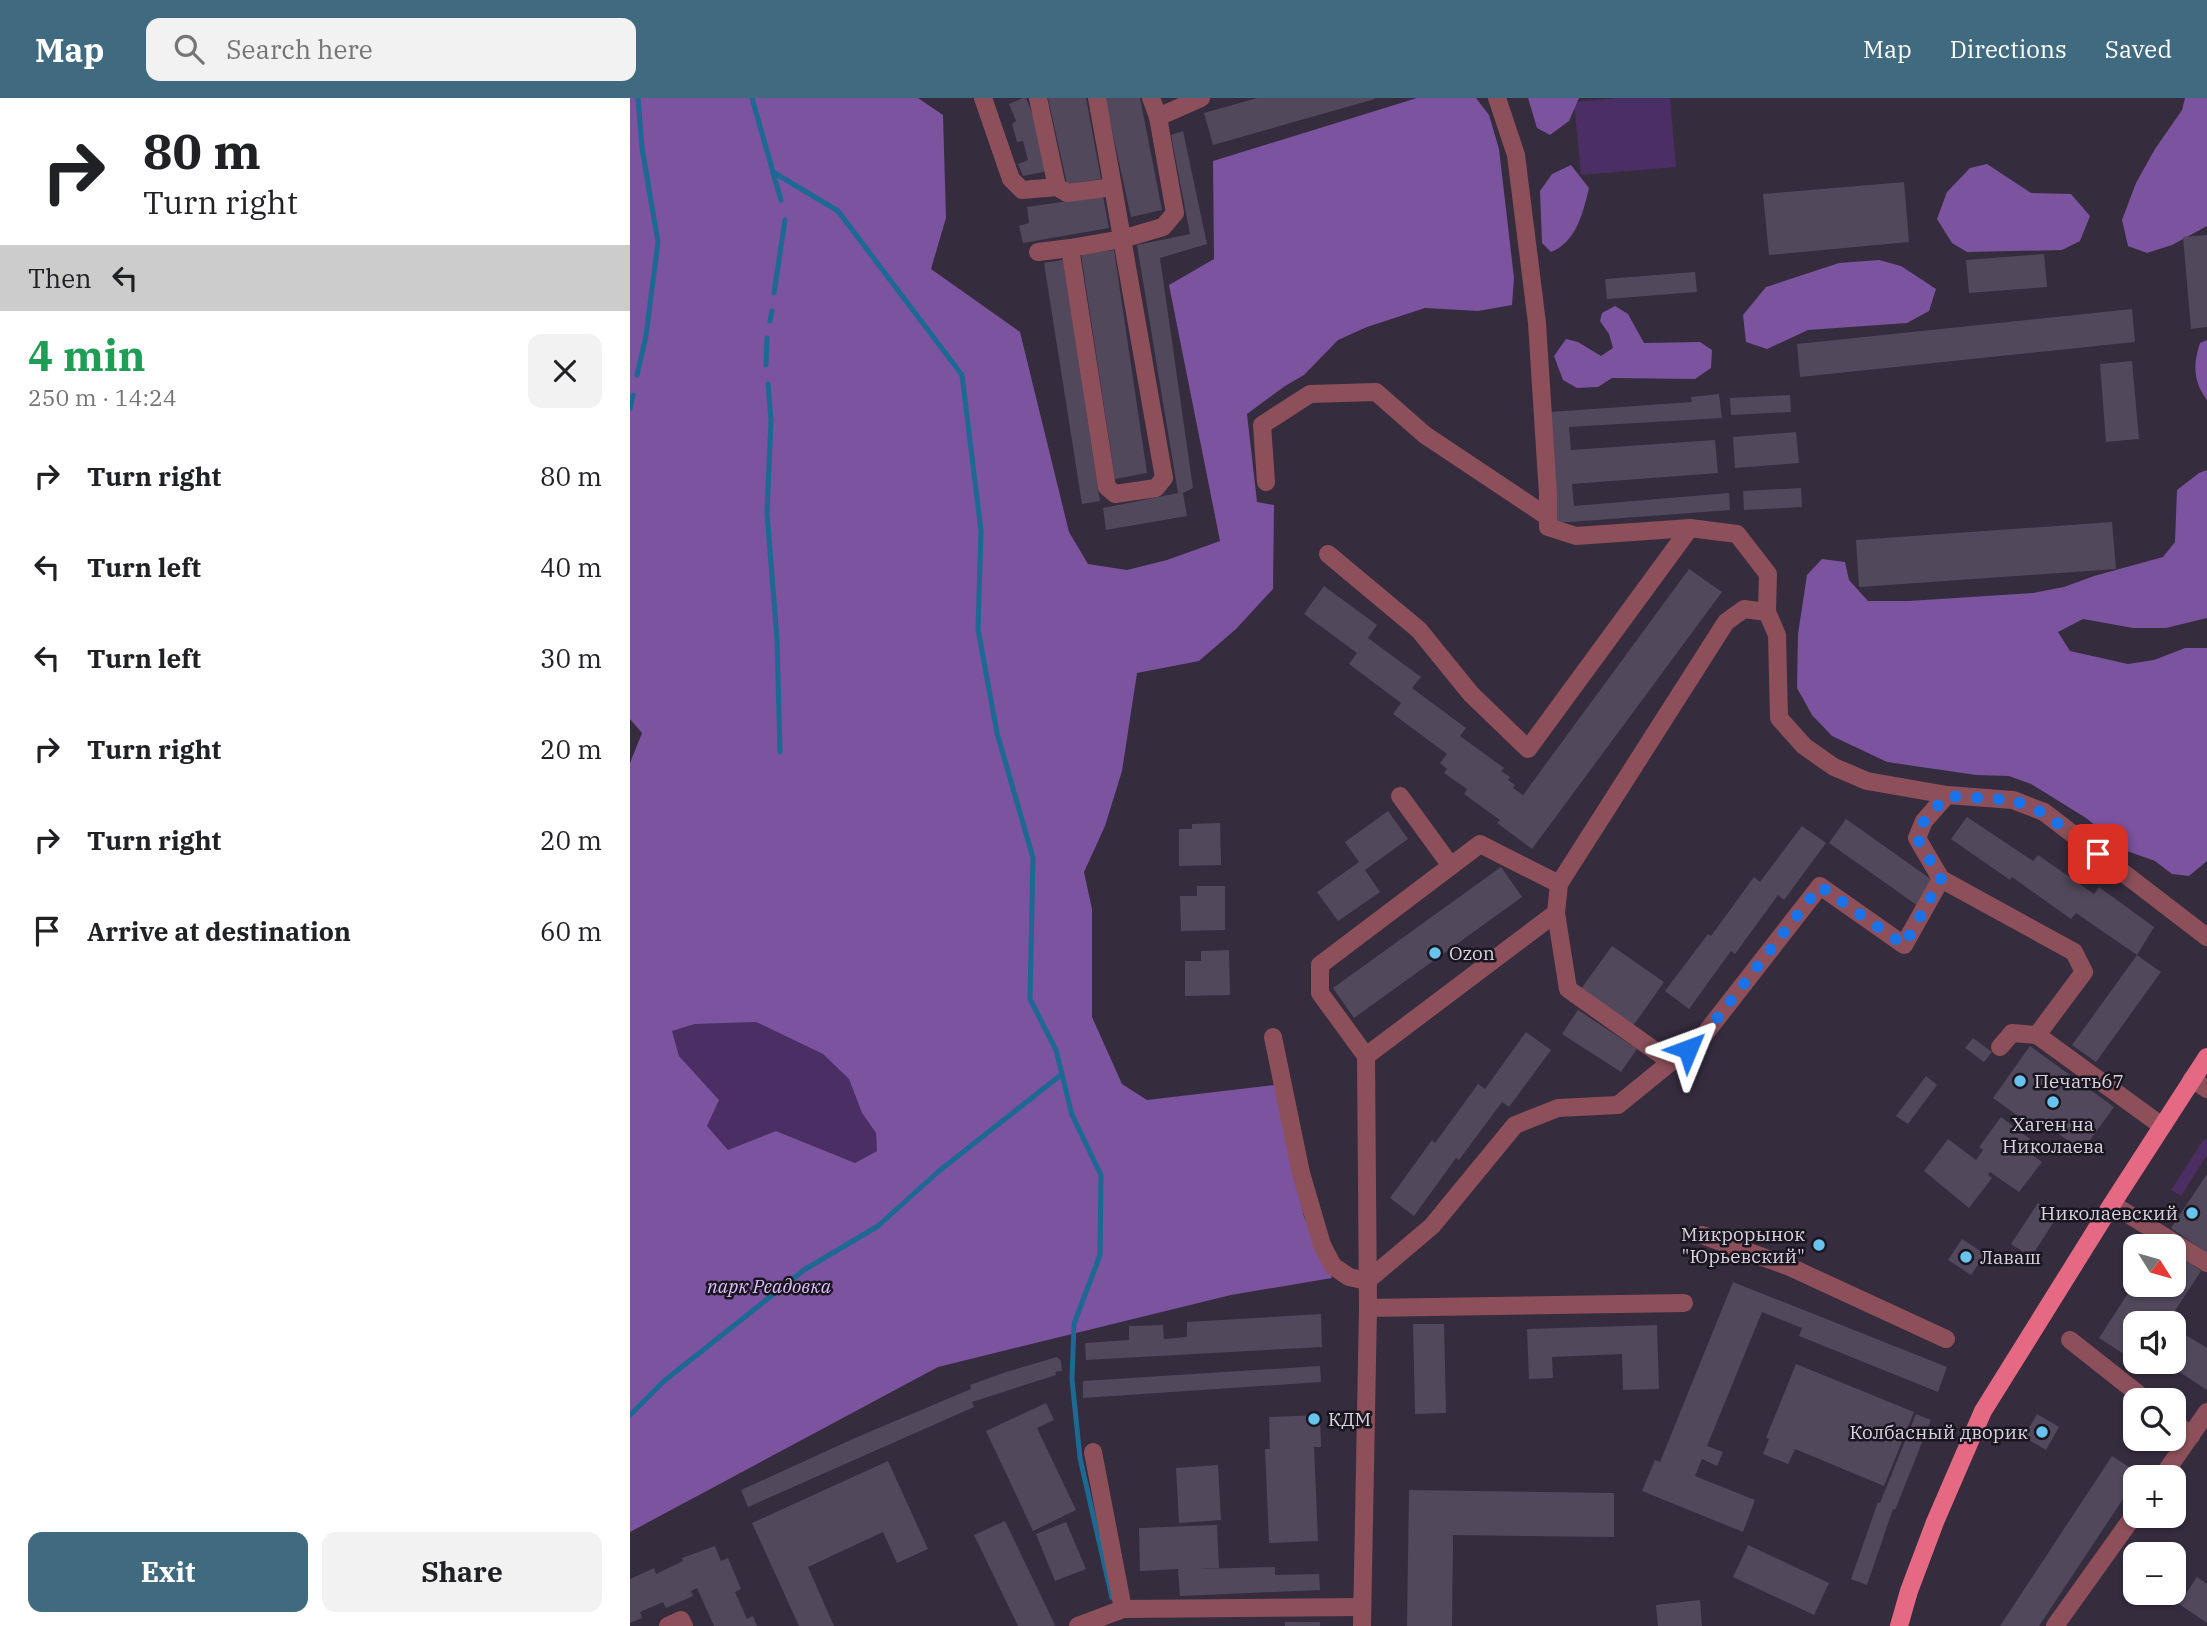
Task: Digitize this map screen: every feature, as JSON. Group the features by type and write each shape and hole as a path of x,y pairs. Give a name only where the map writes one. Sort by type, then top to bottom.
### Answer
{"main road":[{"path":"1899,1626 1935,1522 1983,1411 2162,1126 2200,1084 2207,1057"}],"street":[{"path":"983,98 1011,179 1022,190 1058,187 1068,193 1113,187"},
{"path":"1038,98 1058,187"},
{"path":"1070,248 1107,487 1115,494 1156,488 1164,478 1097,98"},
{"path":"1038,252 1122,239 1163,227 1175,213 1158,117 1151,98"},
{"path":"1158,117 1201,98"},
{"path":"1497,98 1516,155 1537,323 1548,527 1576,537 1690,528 1737,534 1768,573 1767,612 1777,635 1779,718 1804,746 1834,767 1867,781 1947,796 2013,800 2044,813 2207,937"},
{"path":"1266,482 1262,425 1310,394 1376,393 1425,435 1548,517"},
{"path":"1328,554 1419,630 1471,694 1528,749 1690,528"},
{"path":"1671,1062 1568,989 1556,913 1559,884 1726,622 1744,609 1767,612"},
{"path":"1400,796 1451,866"},
{"path":"1947,796 1924,821 1917,838 1941,879 2074,952 2084,972 2038,1035"},
{"path":"1362,1626 1368,1308 1366,1056 1320,993 1320,965 1480,845 1559,884"},
{"path":"1367,1281 1432,1226 1515,1125 1559,1108 1618,1105 1704,1035 1820,886 1904,945 1941,879"},
{"path":"1366,1056 1556,913"},
{"path":"2000,1047 2012,1033 2038,1035 2162,1126"},
{"path":"1273,1037 1301,1173 1322,1245 1333,1266 1349,1277 1367,1281"},
{"path":"2112,1204 2207,1263"},
{"path":"1702,1235 1790,1268 1946,1339"},
{"path":"1368,1308 1684,1303"},
{"path":"2070,1340 2131,1388"},
{"path":"2170,1465 2207,1412"},
{"path":"2186,1432 2191,1436"},
{"path":"1093,1452 1123,1609"},
{"path":"2055,1626 2125,1528"},
{"path":"1078,1626 1123,1609 1361,1607"},
{"path":"668,1626 681,1620 684,1626"}],"shaded area":[{"path":"1618,98 1670,98 1676,167 1581,175 1574,102"},
{"path":"756,1022 823,1054 849,1079 862,1113 876,1133 877,1151 855,1163 776,1131 728,1151 707,1126 719,1100 679,1056 672,1031 695,1024"},
{"path":"2204,1139 2207,1141 2207,1155 2181,1196 2171,1190"}],"green space":[{"name":"парк Реадовка","path":"630,98 918,98 943,115 946,218 931,269 1020,332 1069,532 1088,564 1127,570 1167,560 1220,541 1169,285 1214,259 1213,161 1417,98 1476,98 1489,115 1499,149 1514,278 1512,305 1478,311 1425,308 1367,327 1338,340 1304,375 1247,414 1257,502 1274,505 1273,589 1236,629 1199,661 1137,673 1122,771 1105,826 1084,872 1092,909 1092,1017 1122,1084 1147,1100 1275,1085 1304,1217 1332,1278 1231,1295 938,1367 630,1532 630,763 642,733 630,719","holes":["756,1022 823,1054 849,1079 862,1113 876,1133 877,1151 855,1163 776,1131 728,1150 707,1126 719,1100 679,1056 672,1031 695,1024"]},
{"path":"1528,98 1579,98 1569,121 1550,135 1537,128"},
{"path":"2185,98 2207,98 2207,226 2172,245 2147,253 2128,246 2122,220 2136,183 2182,110"},
{"path":"1987,164 2031,193 2071,194 2090,216 2080,241 2062,250 1967,252 1952,243 1937,219 1947,192 1970,168"},
{"path":"1571,165 1589,188 1577,226 1567,241 1551,252 1542,243 1540,191 1552,174"},
{"path":"1879,260 1901,266 1936,289 1929,311 1907,323 1808,330 1767,349 1746,342 1743,315 1766,287 1839,263"},
{"path":"1615,306 1628,314 1644,343 1700,342 1712,350 1711,368 1695,379 1612,378 1598,387 1577,388 1563,380 1554,356 1566,339 1578,342 1601,356 1613,348 1609,334 1600,321 1602,313"},
{"path":"2207,340 2207,400 2199,386 2195,366 2200,343"},
{"path":"2207,470 2207,618 2166,628 2133,628 2083,619 2058,632 2070,651 2128,664 2154,660 2185,648 2207,648 2207,861 2189,876 2172,874 2155,861 2127,851 2086,818 2031,784 2009,776 1976,775 1887,762 1832,736 1812,715 1797,688 1798,634 1807,575 1822,559 1845,562 1849,580 1868,601 2033,593 2064,587 2163,557 2175,542 2177,490"}],"building":[{"path":"1026,98 1046,149 1048,171 1023,176 1018,164 1028,160 1023,141 1017,142 1012,124 1016,121 1009,104"},
{"path":"1048,98 1086,98 1101,179 1067,184"},
{"path":"1105,98 1140,98 1162,210 1131,217"},
{"path":"1257,98 1375,99 1213,145 1204,113"},
{"path":"1183,131 1207,244 1160,258 1193,488 1183,493 1187,516 1106,530 1103,508 1178,493 1137,245 1190,234 1171,135"},
{"path":"1904,182 1909,242 1769,255 1763,194"},
{"path":"1103,196 1109,228 1023,243 1019,226 1029,223 1027,207"},
{"path":"2207,235 2207,327 2191,329 2183,237"},
{"path":"1114,250 1147,473 1115,479 1081,254"},
{"path":"2044,254 2047,287 1969,293 1966,260"},
{"path":"1063,260 1100,501 1082,504 1044,263"},
{"path":"1695,272 1697,292 1607,299 1605,279"},
{"path":"2132,309 2135,342 1800,377 1797,344"},
{"path":"2132,361 2139,439 2106,442 2100,364"},
{"path":"1719,394 1722,418 1569,427 1571,450 1715,440 1718,473 1572,484 1574,506 1729,493 1730,510 1557,523 1550,412 1692,402 1691,397"},
{"path":"1790,395 1791,412 1731,415 1730,398"},
{"path":"1796,432 1799,463 1735,468 1733,437"},
{"path":"1801,488 1802,507 1744,510 1743,491"},
{"path":"2112,522 2116,569 1859,587 1856,540"},
{"path":"1689,569 1722,592 1532,849 1497,823 1500,820 1464,794 1467,789 1444,773 1447,769 1440,763 1447,754 1393,714 1401,703 1349,664 1357,653 1304,614 1324,586 1377,625 1368,638 1421,677 1412,688 1466,728 1460,736 1504,768 1501,771 1510,777 1508,780 1515,785 1513,788 1523,795"},
{"path":"1388,811 1408,839 1365,870 1380,892 1338,921 1317,892 1359,862 1345,842"},
{"path":"1967,817 2033,861 2038,855 2094,894 2099,887 2154,927 2137,955 2076,913 2071,919 2012,877 2010,880 1951,839"},
{"path":"1846,819 1935,882 1918,906 1829,843"},
{"path":"1220,823 1221,865 1179,866 1179,829 1192,829 1192,824"},
{"path":"1802,826 1826,843 1784,900 1778,895 1735,954 1731,951 1689,1009 1665,991 1708,934 1711,936 1754,877 1760,882"},
{"path":"1501,867 1522,897 1354,1018 1333,988"},
{"path":"1197,886 1225,886 1225,930 1181,931 1180,896 1197,896"},
{"path":"1612,946 1664,982 1633,1026 1581,989"},
{"path":"1229,950 1230,995 1185,996 1185,961 1201,961 1201,951"},
{"path":"2137,955 2161,972 2096,1062 2072,1045"},
{"path":"1578,1010 1637,1049 1621,1072 1562,1034"},
{"path":"1526,1032 1551,1050 1509,1107 1502,1102 1459,1160 1456,1158 1414,1216 1390,1198 1432,1140 1435,1143 1478,1084 1485,1089"},
{"path":"1973,1038 1992,1052 1984,1062 1965,1048"},
{"name":"Хаген на Николаева","path":"2030,1046 2114,1107 2082,1151 2041,1121 2036,1129 1993,1098"},
{"path":"1926,1076 1937,1085 1908,1124 1896,1116"},
{"path":"2001,1117 2030,1139 2023,1148 2042,1162 2019,1192 1990,1172 1988,1175 1992,1178 1969,1208 1924,1171 1948,1139 1976,1160 1983,1150 1979,1147"},
{"path":"2207,1174 2207,1253 2186,1238 2186,1234 2180,1234 2171,1228"},
{"path":"2038,1203 2057,1217 2031,1257 2011,1244"},
{"name":"Лаваш","path":"1962,1239 1985,1254 1971,1275 1948,1260"},
{"path":"2186,1260 2201,1271 2186,1294"},
{"path":"1733,1282 1947,1367 1938,1392 1799,1336 1802,1328 1762,1312 1707,1446 1723,1452 1717,1466 1702,1459 1695,1476 1755,1500 1743,1532 1642,1491 1655,1460 1660,1462"},
{"path":"2126,1297 2184,1297 2175,1311 2123,1311 2123,1353 2099,1338"},
{"path":"1321,1314 1322,1347 1086,1360 1085,1343 1129,1340 1129,1326 1163,1325 1164,1339 1187,1337 1187,1322"},
{"path":"1413,1324 1444,1324 1446,1413 1415,1414"},
{"path":"1657,1325 1659,1389 1623,1390 1622,1354 1552,1357 1553,1378 1529,1379 1527,1329"},
{"path":"2186,1335 2207,1348 2207,1390 2182,1374 2186,1374"},
{"path":"1057,1357 1061,1361 1062,1371 1055,1372 1056,1375 972,1402 974,1407 748,1507 741,1490 971,1389 970,1385"},
{"path":"1796,1364 1914,1412 1884,1486 1795,1449 1788,1464 1763,1454 1769,1439 1766,1438"},
{"path":"1320,1366 1321,1382 1083,1398 1083,1381"},
{"path":"1046,1403 1054,1420 1037,1428 1076,1510 1033,1531 986,1431"},
{"path":"1916,1414 1931,1420 1895,1510 1893,1509 1867,1585 1851,1579 1878,1502 1880,1503"},
{"name":"Колбасный дворик","path":"2037,1414 2059,1427 2046,1450 2024,1437"},
{"path":"1320,1415 1321,1447 1314,1447 1318,1541 1269,1543 1265,1449 1270,1449 1269,1417"},
{"path":"2112,1456 2126,1465 2123,1465 2123,1499 2039,1626 2000,1626"},
{"path":"888,1461 928,1549 897,1563 883,1532 808,1567 834,1626 799,1626 752,1523"},
{"path":"1218,1465 1221,1520 1179,1523 1176,1468"},
{"path":"1409,1490 1614,1493 1614,1537 1453,1535 1452,1626 1407,1626"},
{"path":"1005,1521 1055,1625 1018,1626 974,1535"},
{"path":"1066,1522 1086,1569 1055,1581 1036,1534"},
{"path":"1217,1525 1219,1568 1199,1569 1275,1567 1275,1575 1319,1574 1320,1590 1180,1596 1178,1569 1140,1571 1139,1528"},
{"path":"1748,1545 1829,1583 1814,1615 1733,1577"},
{"path":"715,1546 721,1561 728,1558 741,1589 735,1592 747,1619 753,1616 757,1626 714,1626 697,1588 691,1591 693,1596 666,1608 663,1602 640,1612 642,1618 630,1623 630,1579 654,1568 656,1574 683,1561 682,1558"},
{"path":"2197,1577 2207,1584 2207,1623 2180,1605 2186,1605 2186,1594"},
{"path":"1700,1600 1702,1626 1658,1626 1656,1605"},
{"path":"1285,1622 1320,1622 1320,1626 1285,1626"}],"waterway":[{"path":"637,375 646,336 658,242 642,148 638,98"},
{"path":"752,98 773,172 838,211 962,375 981,531 978,629 997,733 1033,858 1030,999 1056,1050 1072,1115 1101,1175 1100,1255 1074,1324 1072,1379 1080,1458 1112,1598"},
{"path":"773,173 781,200"},
{"path":"774,293 785,220"},
{"path":"770,321 772,311"},
{"path":"766,365 767,338"},
{"path":"768,384 771,420 767,513 777,639 780,752"},
{"path":"630,409 633,395"},
{"path":"630,1415 664,1381 804,1270 878,1226 939,1171 1062,1074"}],"place":[{"name":"Ozon","path":"1435,953"},
{"name":"Печать67","path":"2020,1081"},
{"name":"Хаген на Николаева","path":"2053,1102"},
{"name":"Николаевский","path":"2192,1213"},
{"name":"Микрорынок \"Юрьевский\"","path":"1819,1245"},
{"name":"Лаваш","path":"1966,1257"},
{"name":"КДМ","path":"1314,1419"},
{"name":"Колбасный дворик","path":"2042,1432"}],"route":[{"path":"1688,1049 1704,1035 1820,886 1904,945 1941,879 1917,838 1924,821 1947,796 2013,800 2044,813 2098,854"}]}
